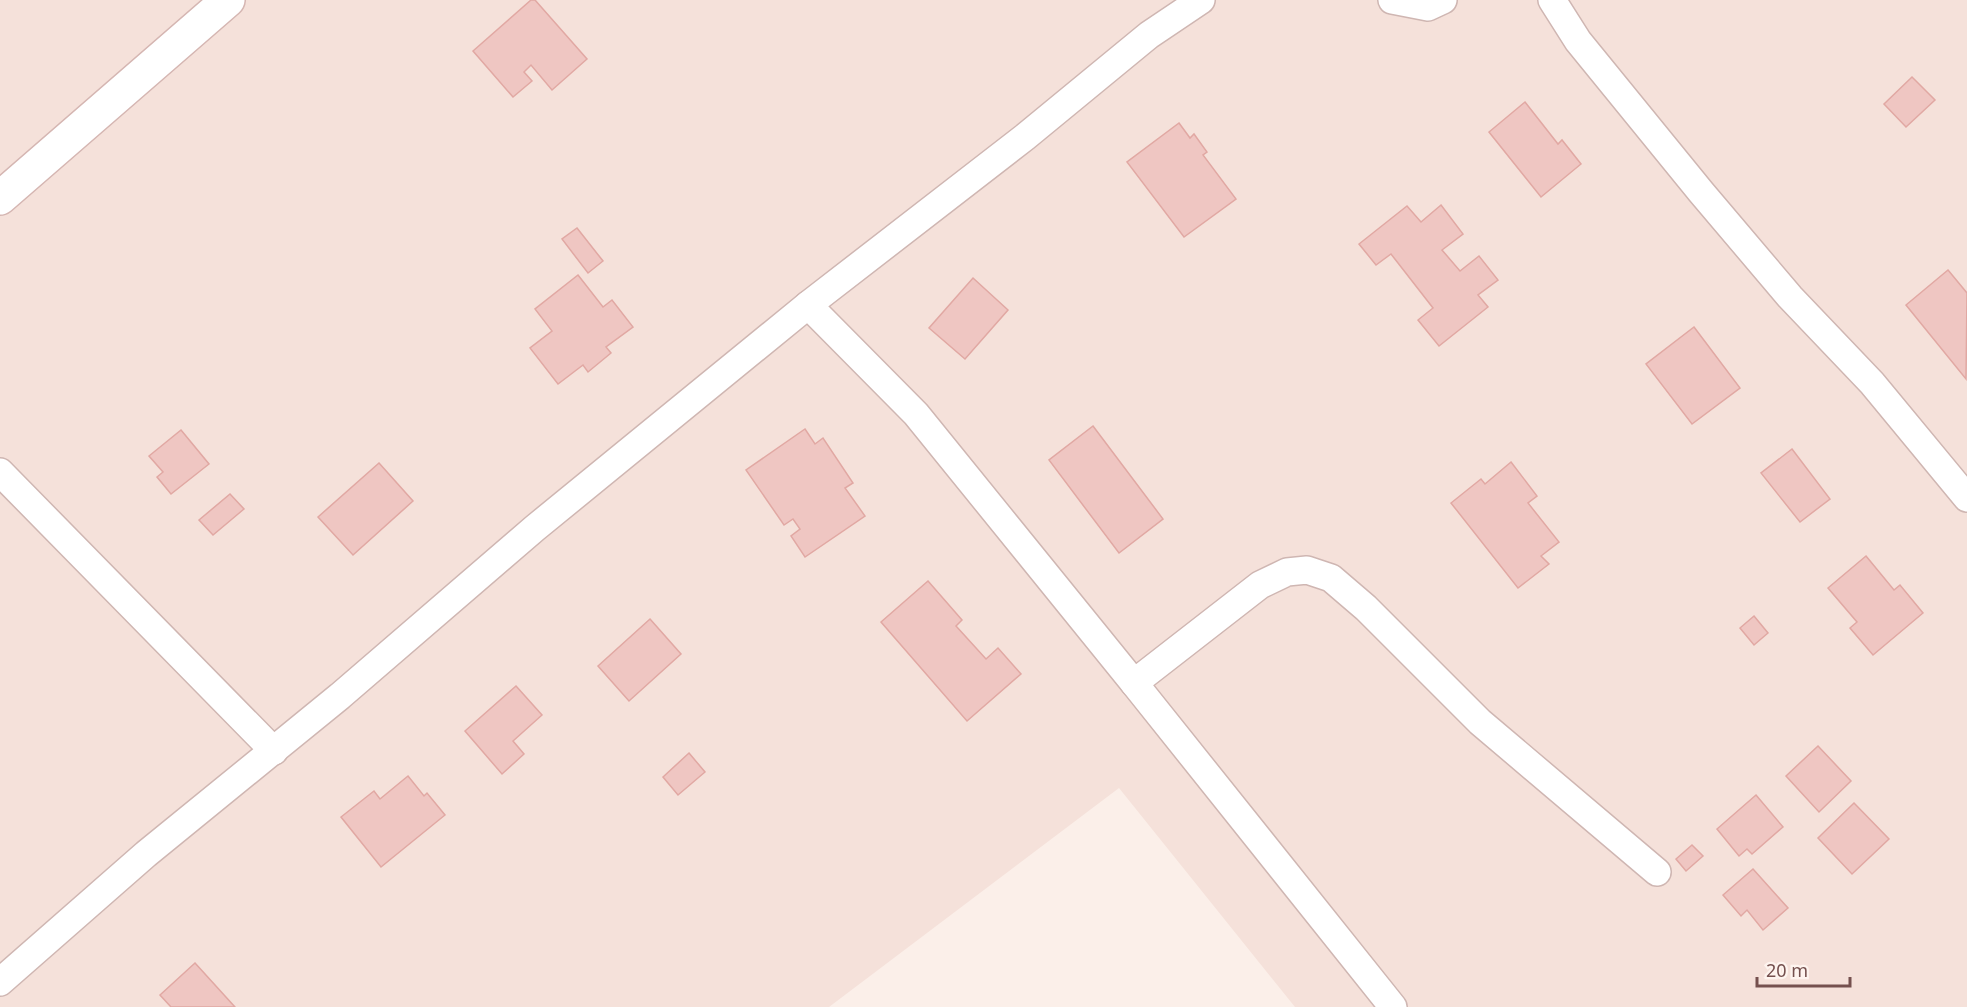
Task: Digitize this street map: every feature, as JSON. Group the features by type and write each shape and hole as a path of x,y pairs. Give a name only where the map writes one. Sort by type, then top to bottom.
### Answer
{"main road":[{"path":"0,198 228,0"}],"street":[{"path":"0,982 147,854 273,751 535,528 808,305 1025,137 1149,35 1201,0"},
{"path":"1392,0 1428,7 1443,0"},
{"path":"1552,0 1578,41 1701,192 1790,297 1872,384 1967,498"},
{"path":"808,305 916,414 1393,1007"},
{"path":"0,472 273,751"},
{"path":"1134,683 1260,585 1287,572 1307,570 1331,578 1366,608 1480,722 1657,872"}],"shaded area":[{"path":"0,0 1967,0 1967,1007 1295,1007 1119,788 829,1007 0,1007"}],"building":[{"path":"531,0 535,0 587,59 552,90 531,65 524,72 532,81 513,97 473,51"},
{"path":"1912,77 1935,100 1906,127 1884,104"},
{"path":"1525,102 1558,144 1562,140 1581,164 1541,197 1489,132"},
{"path":"1179,123 1190,138 1194,134 1207,152 1203,155 1236,199 1184,237 1127,162"},
{"path":"1441,205 1463,234 1442,250 1460,271 1479,256 1498,280 1478,295 1488,307 1439,346 1418,320 1433,308 1391,254 1376,265 1359,244 1407,206 1421,222"},
{"path":"577,228 603,261 588,273 562,239"},
{"path":"1948,270 1967,293 1966,379 1906,305"},
{"path":"578,275 603,307 612,300 633,327 606,347 611,353 588,372 583,365 558,384 530,348 552,331 535,309"},
{"path":"973,278 1008,310 965,359 929,328"},
{"path":"1694,327 1740,388 1692,424 1646,364"},
{"path":"1093,426 1163,519 1119,553 1049,460"},
{"path":"805,429 815,444 823,438 853,483 845,488 865,516 805,557 791,536 800,529 793,519 784,525 746,470"},
{"path":"181,430 209,464 171,494 157,477 163,472 149,456"},
{"path":"1792,449 1830,499 1800,522 1761,473"},
{"path":"1511,462 1537,496 1528,503 1559,542 1541,556 1549,564 1518,588 1451,503 1481,479 1485,484"},
{"path":"379,463 413,501 353,555 318,517"},
{"path":"230,494 244,509 213,535 199,520"},
{"path":"1866,556 1894,590 1900,585 1923,613 1873,655 1850,628 1857,622 1828,588"},
{"path":"928,581 962,620 956,626 986,659 998,648 1021,674 967,721 881,622"},
{"path":"1754,616 1768,633 1754,645 1740,628"},
{"path":"650,619 681,654 629,701 598,666"},
{"path":"516,686 542,715 513,741 524,754 502,774 465,731"},
{"path":"1818,746 1851,781 1819,812 1786,776"},
{"path":"689,753 705,772 678,795 663,777"},
{"path":"408,776 424,796 427,793 445,815 381,867 341,817 374,791 380,799"},
{"path":"1756,795 1783,827 1752,854 1747,849 1739,856 1717,829"},
{"path":"1854,803 1889,839 1852,874 1818,838"},
{"path":"1692,845 1703,856 1686,871 1676,859"},
{"path":"1753,869 1788,908 1763,930 1747,910 1741,916 1723,895"},
{"path":"195,963 235,1007 171,1007 160,995"}]}
